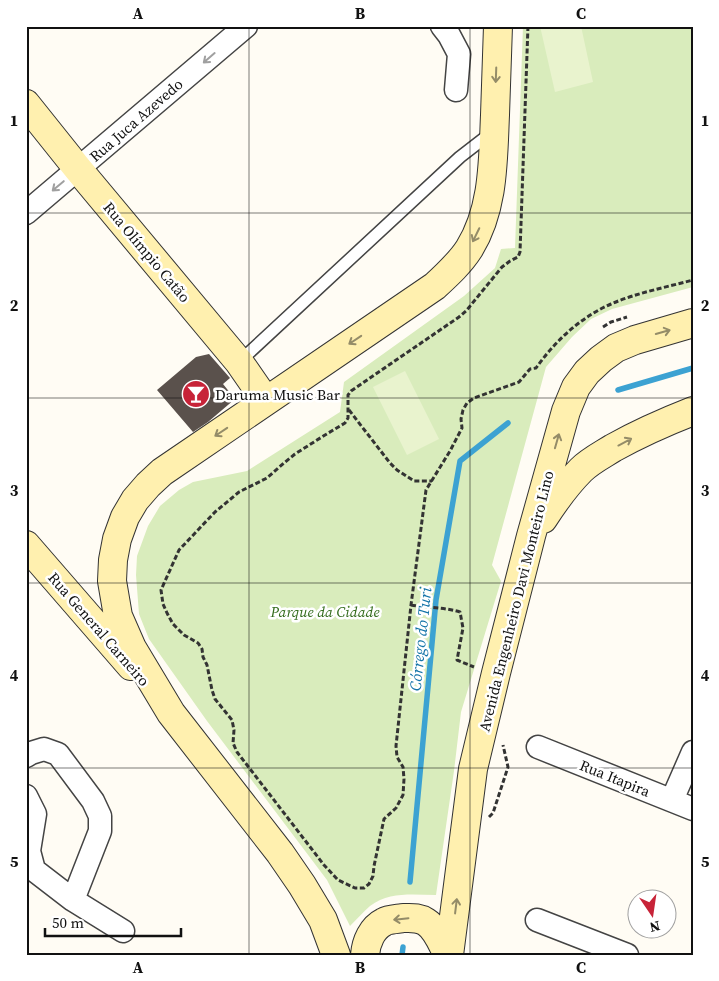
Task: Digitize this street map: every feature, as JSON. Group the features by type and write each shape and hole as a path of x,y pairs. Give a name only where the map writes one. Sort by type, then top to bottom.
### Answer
{"main road":[{"path":"336,955 323,920 302,885 171,713 132,648 118,616 112,581 113,560 117,539 125,517 135,500 162,472 435,286 455,268 469,249 480,226 488,198 493,160 498,26"},
{"name":"Rua Olímpio Catão","path":"26,104 78,170 239,362 266,401"},
{"name":"Avenida Engenheiro Davi Monteiro Lino","path":"449,955 473,769 531,536 566,410 576,387 587,372 616,348 635,340 693,323"},
{"path":"531,536 556,499 582,469 624,442 693,410"},
{"name":"Rua General Carneiro","path":"26,545 171,713"},
{"name":"Avenida Engenheiro Davi Monteiro Lino","path":"365,955 369,938 375,929 384,922 416,918 428,923 449,955"}],"street":[{"name":"Rua Juca Azevedo","path":"26,213 246,26"},
{"path":"442,26 459,54 456,90"},
{"name":"Rua Itapira","path":"538,747 693,809"},
{"path":"26,756 31,752 44,749 58,754 93,801 100,816 100,831 73,900"},
{"path":"672,800 693,752"},
{"path":"26,796 35,814 29,851 34,870 73,900 123,932"},
{"path":"536,920 627,955"}],"lane":[{"path":"239,362 460,157 494,131"}],"path":[{"path":"432,481 414,481 397,470 348,410 348,418 345,423 295,454 267,478 238,492 215,512 179,550 161,590 166,613 173,624 184,635 198,643 202,649 215,699 232,720 234,730 233,743 237,752 324,865 338,880 355,888 364,888 370,884 384,819 396,808 402,795 403,767 397,757 396,746 411,605 426,490 432,481 450,451 462,428 463,410 467,403 474,398 519,382 530,369 536,368 556,344 578,324 611,304 629,297 693,280"},
{"path":"411,605 460,612 463,628 457,660 475,667"}],"green space":[{"name":"Parque da Cidade","path":"523,26 693,26 693,287 612,309 591,319 572,337 546,367 492,565 501,581 461,712 436,895 402,895 386,898 370,906 350,926 327,880 207,721 149,639 139,614 136,575 137,556 148,526 160,506 179,490 193,482 247,471 340,412 344,382 464,296 495,268 501,249 515,248"},
{"path":"540,26 581,26 593,82 555,92"},
{"path":"405,371 439,439 407,455 373,387"}],"building":[{"name":"Daruma Music Bar","path":"209,354 230,378 223,384 235,399 193,432 157,390 196,357"}],"waterway":[{"name":"Córrego do Turi","path":"618,390 693,368"},
{"name":"Córrego do Turi","path":"410,882 436,600 460,461 508,423"},
{"name":"Córrego do Turi","path":"402,955 403,947"}],"place":[{"name":"Daruma Music Bar","path":"196,394"}]}
